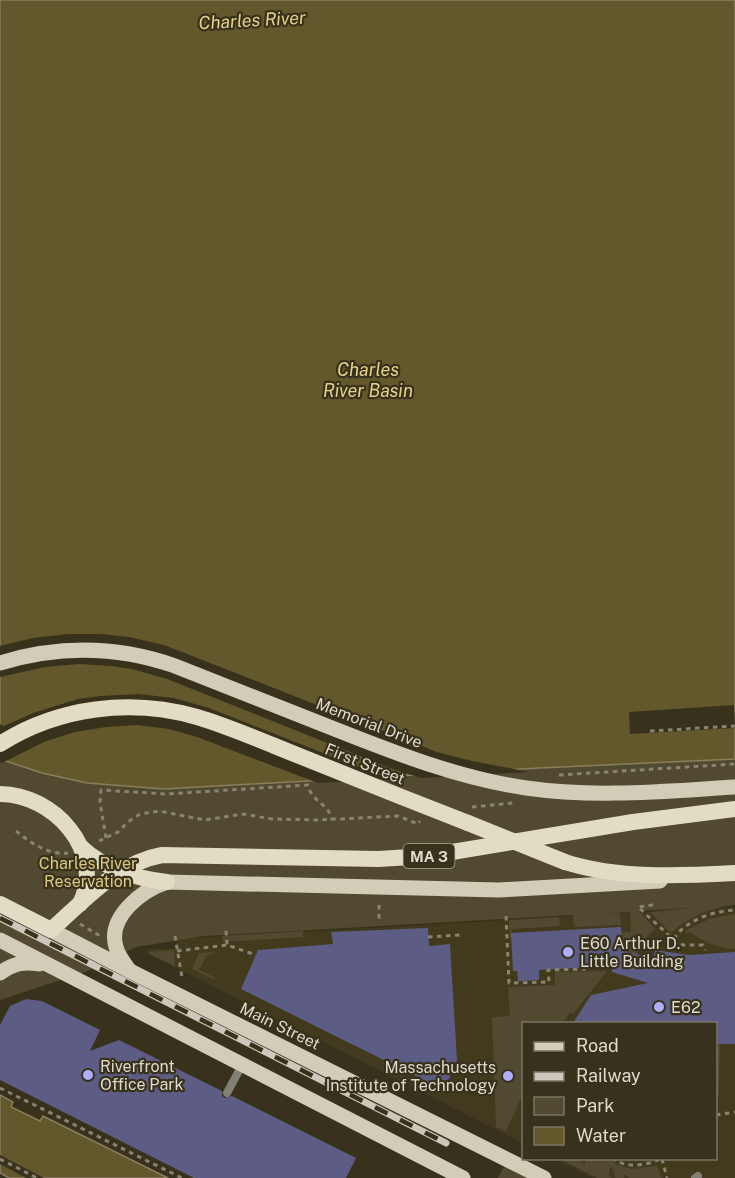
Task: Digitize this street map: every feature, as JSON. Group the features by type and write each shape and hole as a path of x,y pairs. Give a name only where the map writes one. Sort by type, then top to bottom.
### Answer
{"highway":[{"name":"First Street","path":"0,744 30,729 68,715 108,708 146,707 176,712 206,719 368,784 468,816 565,862 615,872 680,875 728,874"},
{"path":"0,794 24,796 49,809 68,826 86,878 85,892 80,905"},
{"name":"MA 3","path":"51,930 122,870 150,857 173,854 378,859 428,856 633,822 735,809"},
{"path":"75,850 150,880 167,882"},
{"name":"Main Street","path":"0,904 51,930"}],"main road":[{"name":"Memorial Drive","path":"0,663 36,654 73,650 111,651 146,657 175,666 394,753 450,772 526,788 577,793 660,792 735,787"},
{"path":"130,971 115,946 119,921 139,897 155,886 167,882 499,890 615,885 728,874"},
{"name":"Main Street","path":"51,930 544,1178"},
{"path":"0,940 463,1178"},
{"path":"0,973 14,964 23,962 51,967"}],"lane":[{"path":"227,1093 242,1065"}],"path":[{"path":"650,731 735,726"},
{"path":"552,776 735,764"},
{"path":"106,837 100,802 101,790 166,794 308,785 310,795 328,810 332,820"},
{"path":"468,816 517,802"},
{"path":"97,841 118,832 140,814 159,811 205,820 243,814 272,819 332,820 398,816 418,824"},
{"path":"16,831 54,853 75,850"},
{"path":"653,904 638,907 674,940 683,945 703,945 705,950"},
{"path":"379,905 379,923"},
{"path":"674,940 678,933 691,923 710,915 735,910"},
{"path":"506,916 509,983 549,982 548,970 586,969"},
{"path":"76,922 105,938"},
{"path":"226,931 227,945"},
{"path":"428,937 460,935"},
{"path":"175,936 182,977"},
{"path":"177,951 227,945 256,955"},
{"path":"0,1088 182,1178"},
{"path":"717,1115 735,1112"},
{"path":"0,1159 37,1178"},
{"path":"614,1160 628,1165 659,1160"},
{"path":"662,1160 667,1178"}],"shaded area":[{"path":"735,907 735,1178 593,1178 557,1160 717,1160 717,1022 522,1022 522,1142 145,952 147,949 175,949 178,939"}],"green space":[{"name":"Charles River Reservation","path":"0,759 42,773 87,783 164,789 735,759 735,905 701,914 685,922 671,933 650,912 691,908 639,911 655,929 646,938 634,960 624,961 622,932 631,932 630,912 597,914 620,913 621,925 574,927 573,915 204,936 136,947 85,972 0,1000"},
{"path":"735,914 735,949 711,944 685,931 709,919"},
{"path":"559,917 560,926 512,929 512,940 510,938 509,920"},
{"path":"303,931 303,937 223,942 222,936"},
{"path":"174,950 175,966 149,954 149,952"},
{"path":"219,952 207,955 199,970 216,978 215,980 192,969 199,953"},
{"path":"607,971 573,1014 570,1013 564,1022 522,1022 522,1096 506,1131 496,1127 492,1017 510,1016 508,987 555,985 555,972"},
{"path":"720,1044 719,1095 717,1096 717,1045"},
{"path":"580,1160 585,1165 585,1160 610,1160 632,1169 657,1166 662,1178 629,1178 624,1174 624,1178 615,1178 614,1171 610,1167 609,1176 612,1178 597,1178 564,1161"},
{"path":"505,1165 530,1178 498,1178"}],"water":[{"name":"Charles River Basin","path":"0,0 735,0 735,759 164,789 87,783 42,773 0,759"},
{"path":"0,1095 13,1102 11,1107 40,1121 43,1116 168,1178 9,1178 0,1173"}],"pier":[{"path":"68,634 129,637 164,645 437,752 530,772 421,778 390,768 167,679 132,669 79,664 45,667 0,677 0,646 33,638"},
{"path":"138,694 174,698 209,708 389,779 318,783 197,737 169,729 137,725 75,732 44,742 0,762 0,724 4,726 33,713 78,699"},
{"path":"734,705 735,728 630,734 629,712"},
{"path":"0,1155 44,1178 26,1178 0,1164"}],"building":[{"name":"E62","path":"621,927 623,951 653,958 655,950 689,955 735,952 735,1044 717,1044 717,1022 574,1022 591,995 648,983 612,972 612,966 539,970 539,980 518,981 517,971 513,971 511,933"},
{"path":"428,928 429,946 450,944 457,1060 444,1090 241,989 258,950 333,944 331,932"},
{"path":"26,999 42,1001 100,1030 90,1051 119,1040 222,1091 222,1096 225,1098 232,1096 356,1158 346,1178 194,1178 0,1080 0,1025 10,1006"}],"railway":[{"path":"0,918 446,1143"}],"place":[{"name":"E60 Arthur D. Little Building","path":"568,952"},
{"name":"E62","path":"659,1007"},
{"name":"Riverfront Office Park","path":"88,1075"},
{"name":"Massachusetts Institute of Technology","path":"508,1076"}],"water label":[{"name":"Charles River","path":"252,20"}]}
